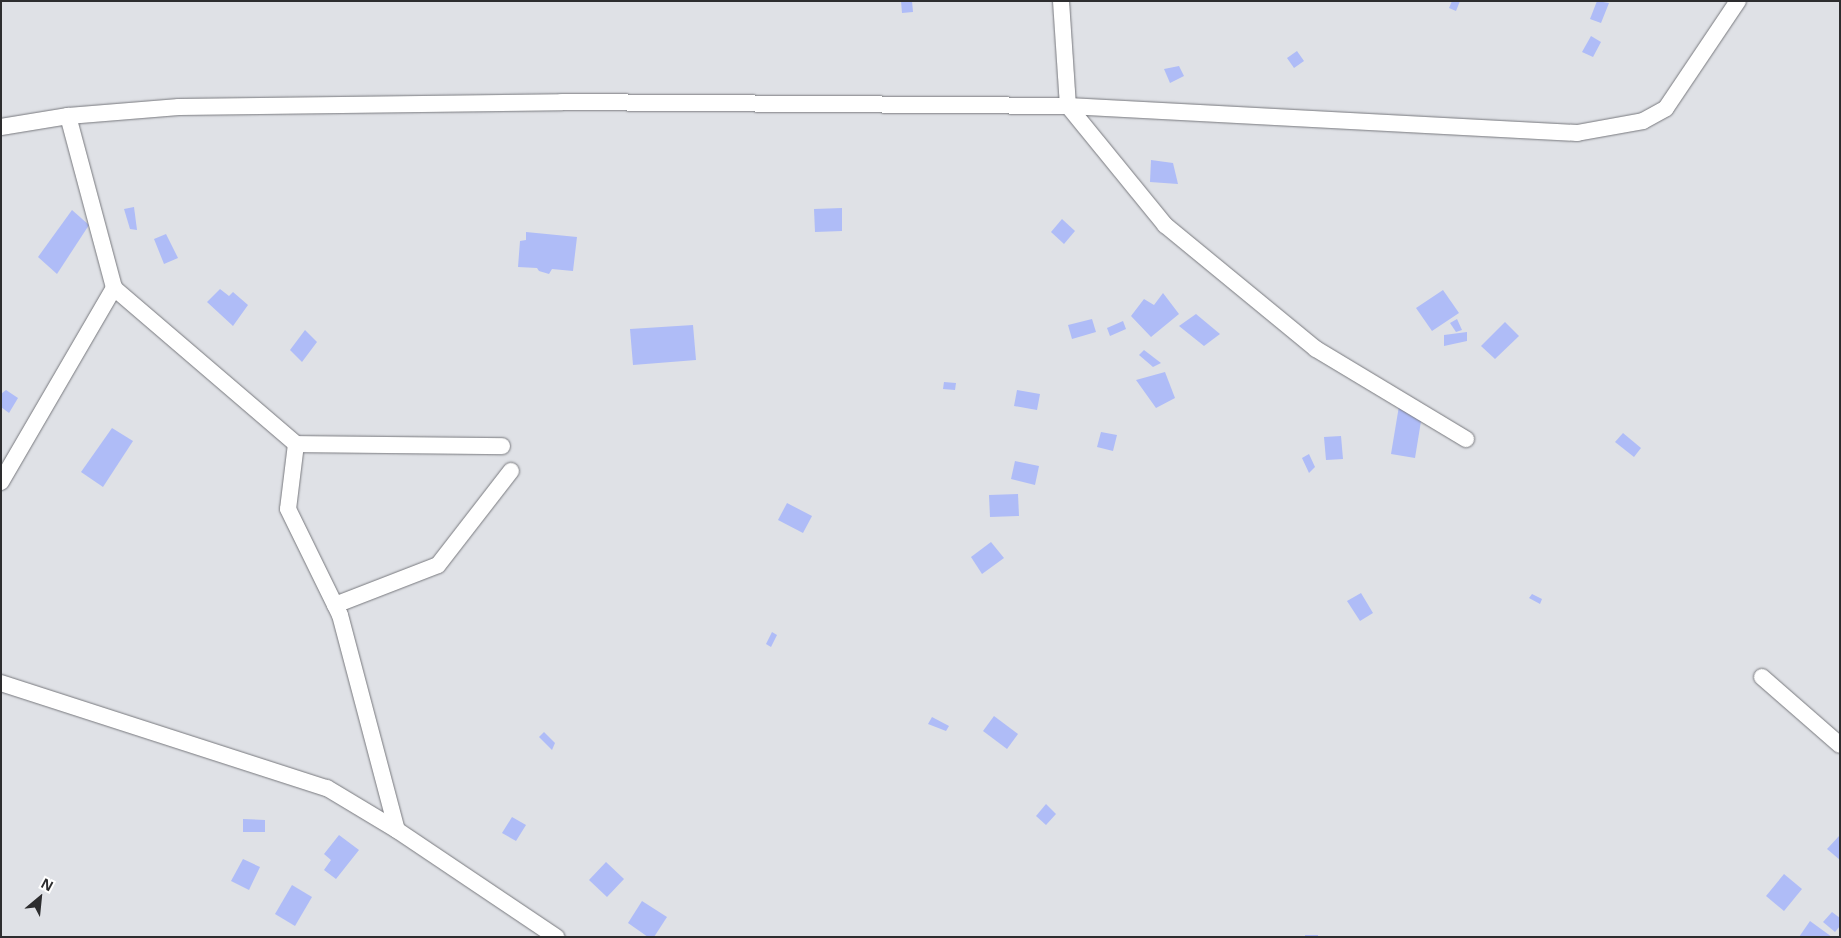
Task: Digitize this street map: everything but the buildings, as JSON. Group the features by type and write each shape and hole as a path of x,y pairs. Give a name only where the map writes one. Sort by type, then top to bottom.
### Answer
{"street":[{"path":"1060,1 1068,106 1165,225 1316,349 1466,439"},
{"path":"1,128 68,116 179,107 572,102 1068,106 1577,133 1643,121 1666,108 1738,1"},
{"path":"68,116 114,288 296,444 502,446"},
{"path":"1,482 114,288"},
{"path":"296,444 288,509 340,615 397,830"},
{"path":"335,605 438,565 511,471"},
{"path":"1762,677 1840,744"},
{"path":"1,683 327,788 397,830 556,937"}]}
